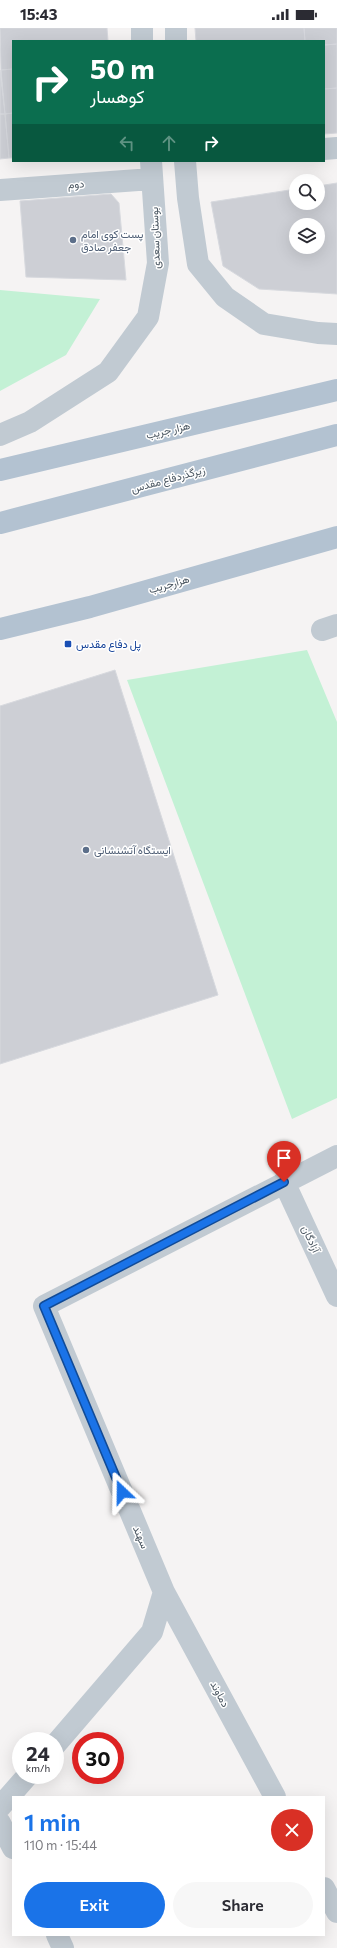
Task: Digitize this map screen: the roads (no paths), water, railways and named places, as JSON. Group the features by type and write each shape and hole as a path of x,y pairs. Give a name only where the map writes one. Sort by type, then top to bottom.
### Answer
{"main road":[{"name":"هزار جریب","path":"0,470 337,390"},
{"name":"زیرگذردفاع مقدس","path":"0,523 337,435"},
{"name":"هزارجریب","path":"0,629 90,607 337,537"}],"street":[{"path":"142,28 142,40"},
{"path":"176,28 176,40"},
{"path":"325,149 337,148"},
{"path":"185,162 188,198 198,264 225,297 264,324 318,333 337,334"},
{"name":"دوم","path":"0,190 152,170"},
{"name":"بوستان سعدی","path":"0,435 30,422 108,372 148,318 158,263 152,170"},
{"path":"284,1182 337,1156"},
{"name":"آزادگان","path":"284,1182 337,1296"},
{"name":"سهند","path":"164,1592 44,1306 284,1182"},
{"path":"64,1735 152,1632 164,1592"},
{"name":"دماوند","path":"164,1592 274,1796"},
{"path":"0,1807 20,1784"},
{"path":"0,1823 12,1846"},
{"path":"325,1890 337,1912"},
{"path":"58,1936 64,1948"}],"place":[{"name":"پست کوی امام جعفر صادق","path":"73,240"},
{"name":"پل دفاع مقدس","path":"68,644"},
{"name":"ایستگاه آتشنشانی","path":"86,850"}]}
